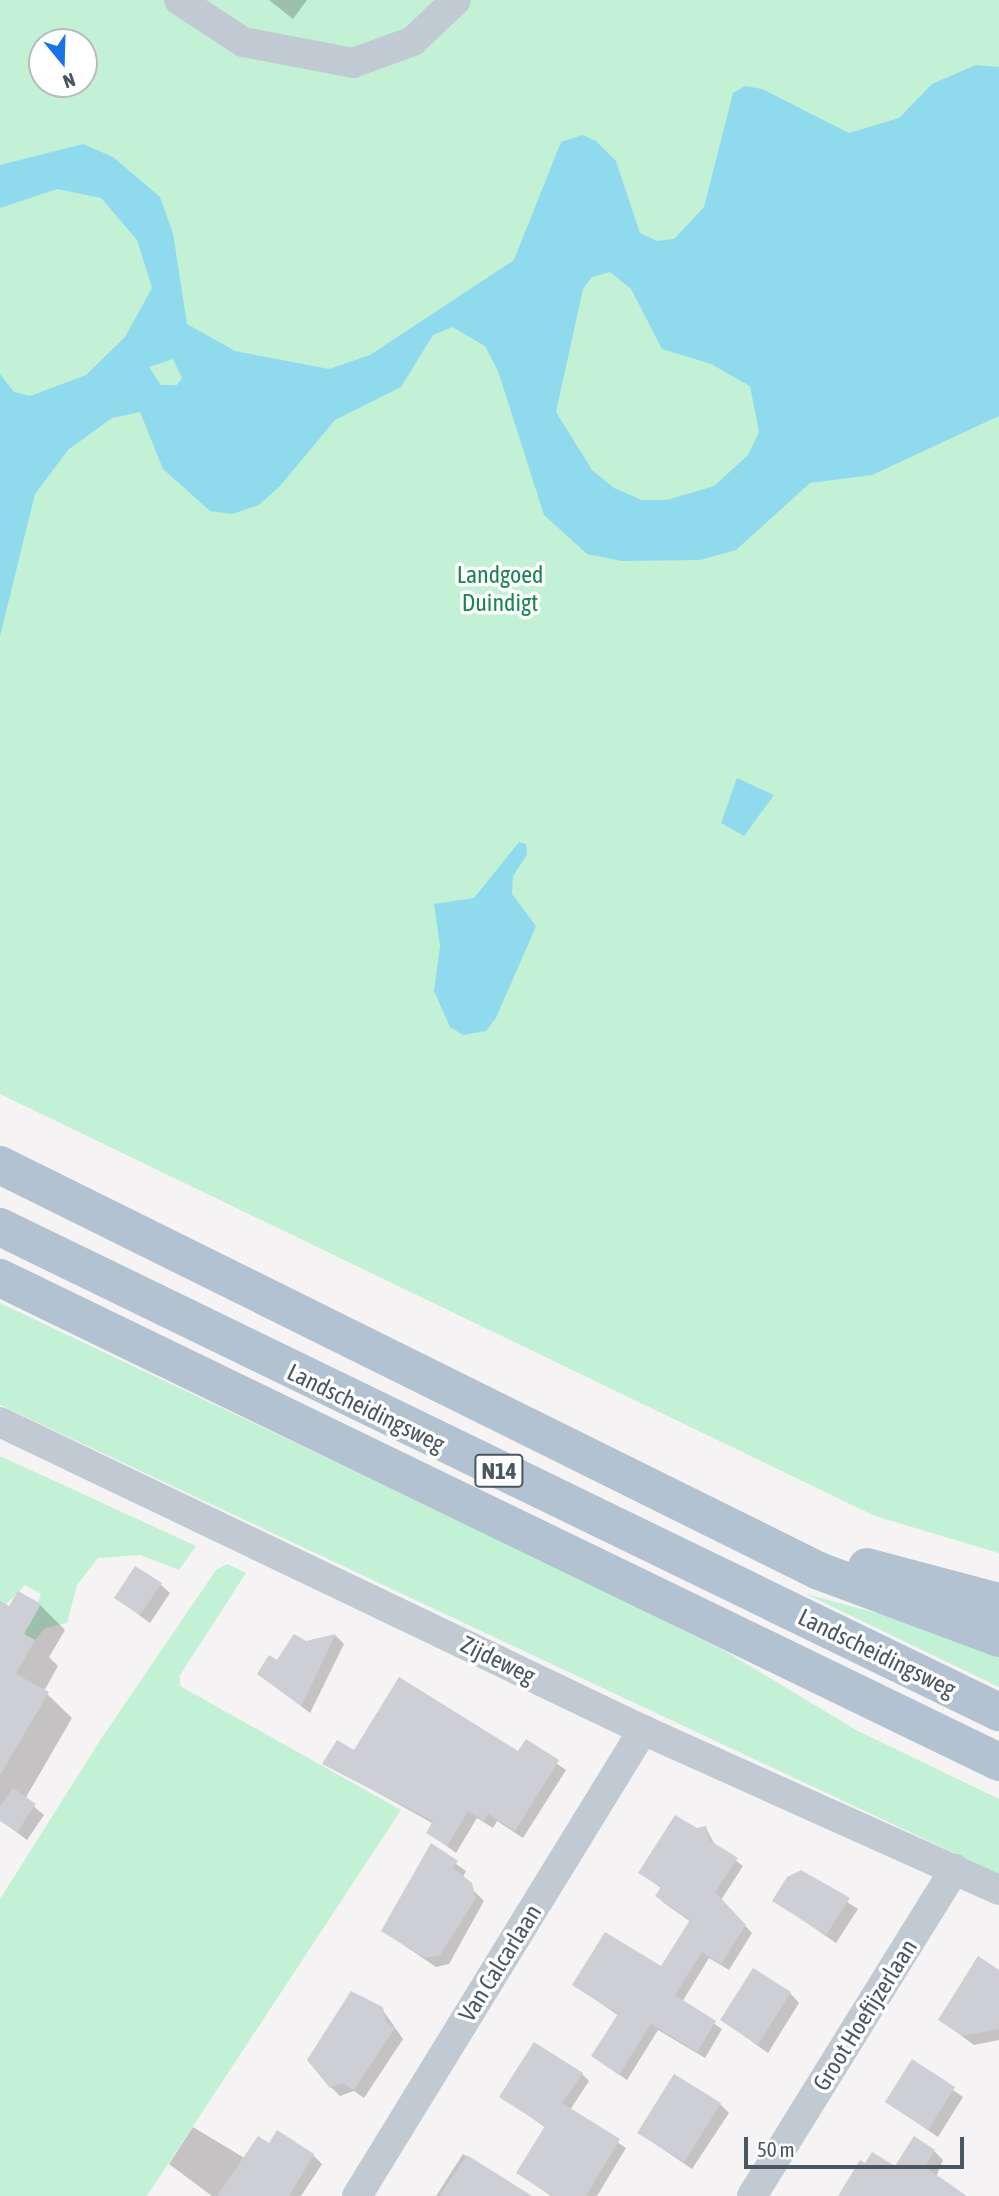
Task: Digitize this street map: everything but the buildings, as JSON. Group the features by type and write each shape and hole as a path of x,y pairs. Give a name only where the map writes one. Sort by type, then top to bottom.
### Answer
{"main road":[{"name":"N14","path":"0,1165 735,1524 854,1587 999,1638"},
{"name":"Landscheidingsweg","path":"0,1227 999,1712"},
{"name":"Landscheidingsweg","path":"0,1278 999,1762"},
{"name":"N14","path":"735,1524 999,1602"}],"street":[{"path":"178,0 243,43 353,63 412,41 456,0"},
{"name":"Zijdeweg","path":"0,1422 643,1730 999,1890"},
{"name":"Van Calcarlaan","path":"357,2196 643,1730"},
{"name":"Groot Hoefijzerlaan","path":"752,2196 955,1869"}],"green space":[{"name":"Landgoed Duindigt","path":"0,0 999,0 999,1553 875,1516 0,1094"},
{"path":"0,1303 572,1574 730,1654 856,1730 999,1799 999,1874 0,1405"},
{"path":"0,1456 196,1546 179,1570 140,1555 98,1558 77,1585 67,1623 45,1628 35,1640 24,1634 41,1594 25,1585 0,1611"},
{"path":"227,1564 246,1573 180,1675 180,1686 401,1810 147,2196 0,2196 0,1899 101,1739 216,1570"},
{"path":"806,1594 999,1646 999,1687"}],"water":[{"path":"976,65 999,67 999,416 872,475 810,483 736,550 700,560 622,561 587,554 544,515 498,371 485,346 452,327 433,335 401,387 335,420 280,486 259,505 232,514 210,511 163,469 140,412 112,418 68,450 35,494 0,636 0,374 14,392 30,396 86,375 125,337 152,288 137,240 101,198 57,189 0,208 0,165 83,144 113,157 160,197 173,233 187,324 235,351 329,369 370,355 514,260 561,142 583,135 596,141 616,161 640,233 657,241 674,239 704,207 733,93 745,86 762,89 849,133 899,118 932,84","holes":["610,272 631,289 662,349 711,364 750,386 759,432 748,455 714,486 667,500 642,500 614,488 592,470 556,412 583,289 592,277","173,359 182,378 177,385 161,385 149,367"]},
{"path":"737,778 774,795 744,836 721,823"},
{"path":"519,842 526,844 527,855 513,876 512,894 536,926 496,1018 486,1031 463,1035 450,1027 434,991 440,946 434,904 474,898"}]}
